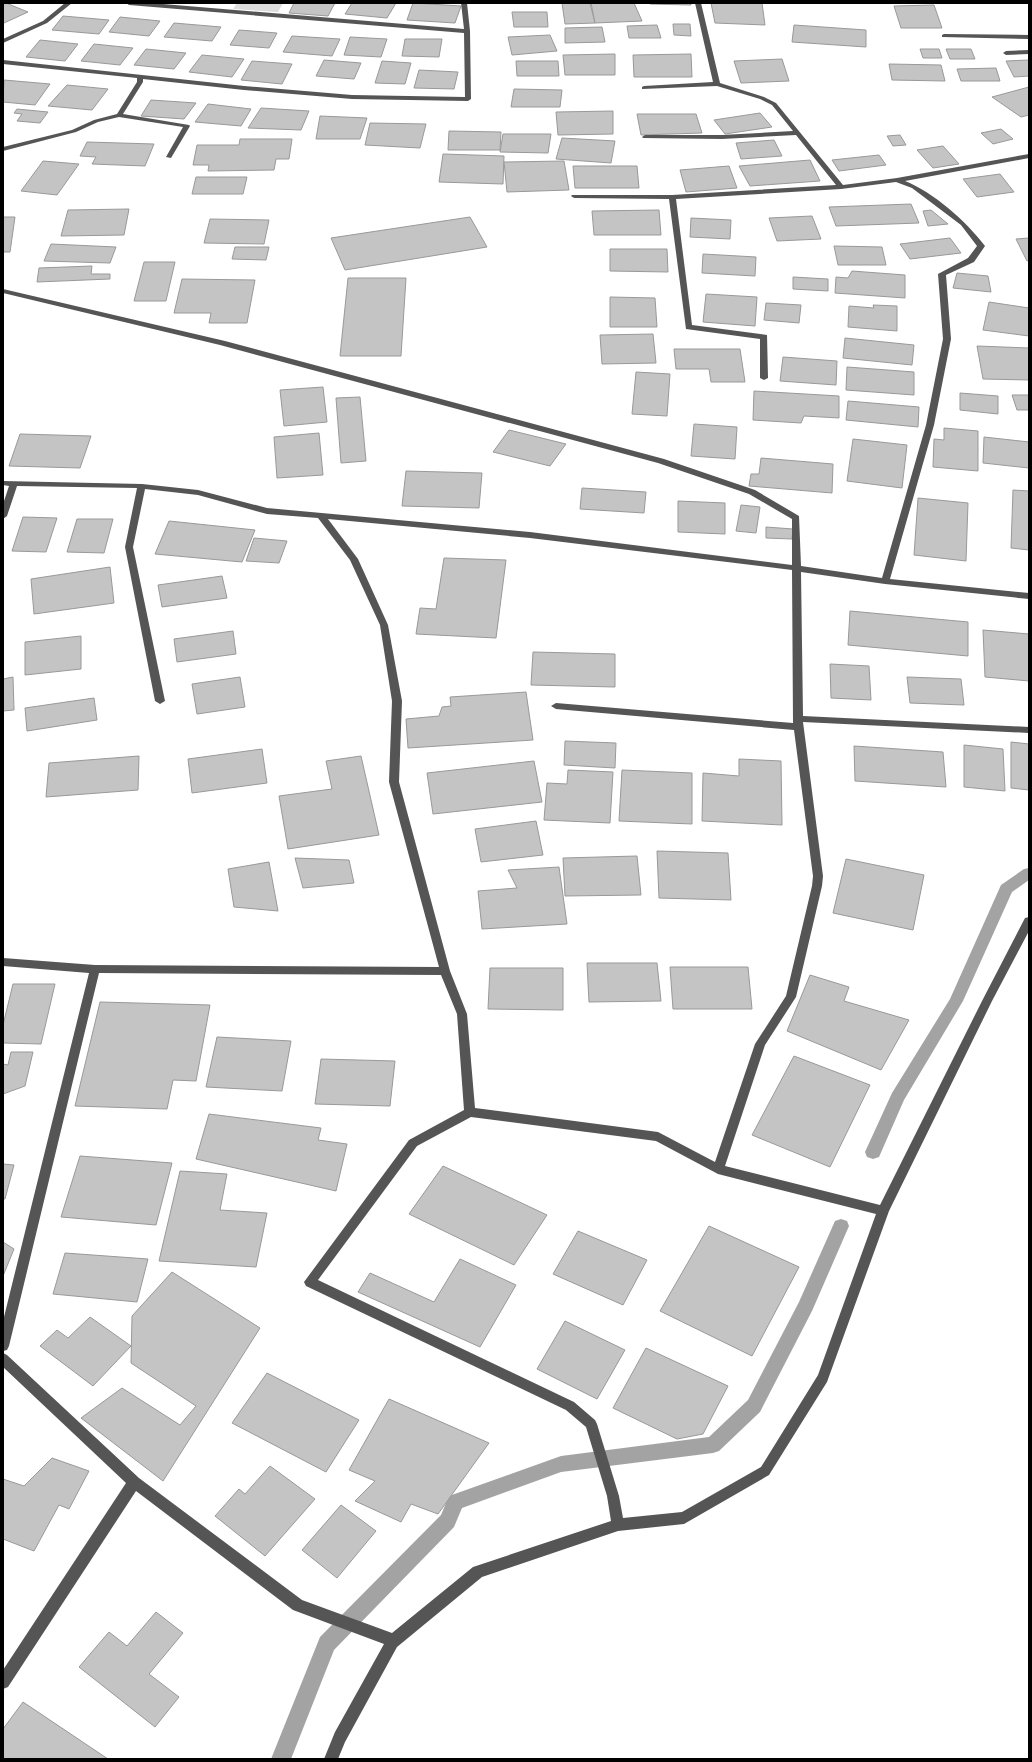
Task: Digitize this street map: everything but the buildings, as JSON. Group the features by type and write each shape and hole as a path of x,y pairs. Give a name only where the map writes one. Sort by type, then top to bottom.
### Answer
{"street":[{"path":"3,41 45,22 69,3"},
{"path":"129,3 467,31"},
{"path":"3,62 140,77 352,97 468,99 467,31 464,3"},
{"path":"698,3 717,84"},
{"path":"944,36 1029,37"},
{"path":"1006,53 1029,52"},
{"path":"119,115 140,82 140,77"},
{"path":"644,88 717,84 769,100 774,104 841,187"},
{"path":"3,149 74,131 96,121 119,115 187,126 169,157"},
{"path":"645,137 722,137 798,133"},
{"path":"574,196 672,197 841,187 897,180 1029,156"},
{"path":"885,581 930,425 947,339 942,274 971,260 981,246 963,224 914,187 897,180"},
{"path":"672,197 689,327 764,337 764,378"},
{"path":"3,291 252,351 661,461 752,492 796,518 795,568 798,723 818,876 817,886 791,997 760,1044 718,1170"},
{"path":"3,483 142,486 198,493 267,511 530,535 795,568 885,581 1029,596"},
{"path":"3,516 14,484"},
{"path":"142,486 129,547 160,701"},
{"path":"321,516 354,559 384,625 397,701 394,782 445,971 462,1014 470,1112"},
{"path":"556,706 798,723 1029,730"},
{"path":"331,1759 340,1737 389,1640 478,1572 618,1525 684,1518 765,1471 823,1378 883,1211 987,1001 1029,921"},
{"path":"3,962 95,969 445,971"},
{"path":"3,1346 95,969"},
{"path":"618,1525 613,1496 591,1424 570,1406 310,1282 412,1143 470,1112 658,1138 718,1170 883,1211"},
{"path":"3,1359 134,1482 298,1605 389,1640"},
{"path":"3,1682 134,1482"}],"shaded area":[{"path":"237,3 283,3 278,12 233,9"}],"waterway":[{"path":"873,1152 897,1097 956,1001 1006,889 1029,873"},
{"path":"281,1759 327,1644 448,1521 455,1502 561,1464 713,1445 754,1406 806,1306 841,1226"}]}
